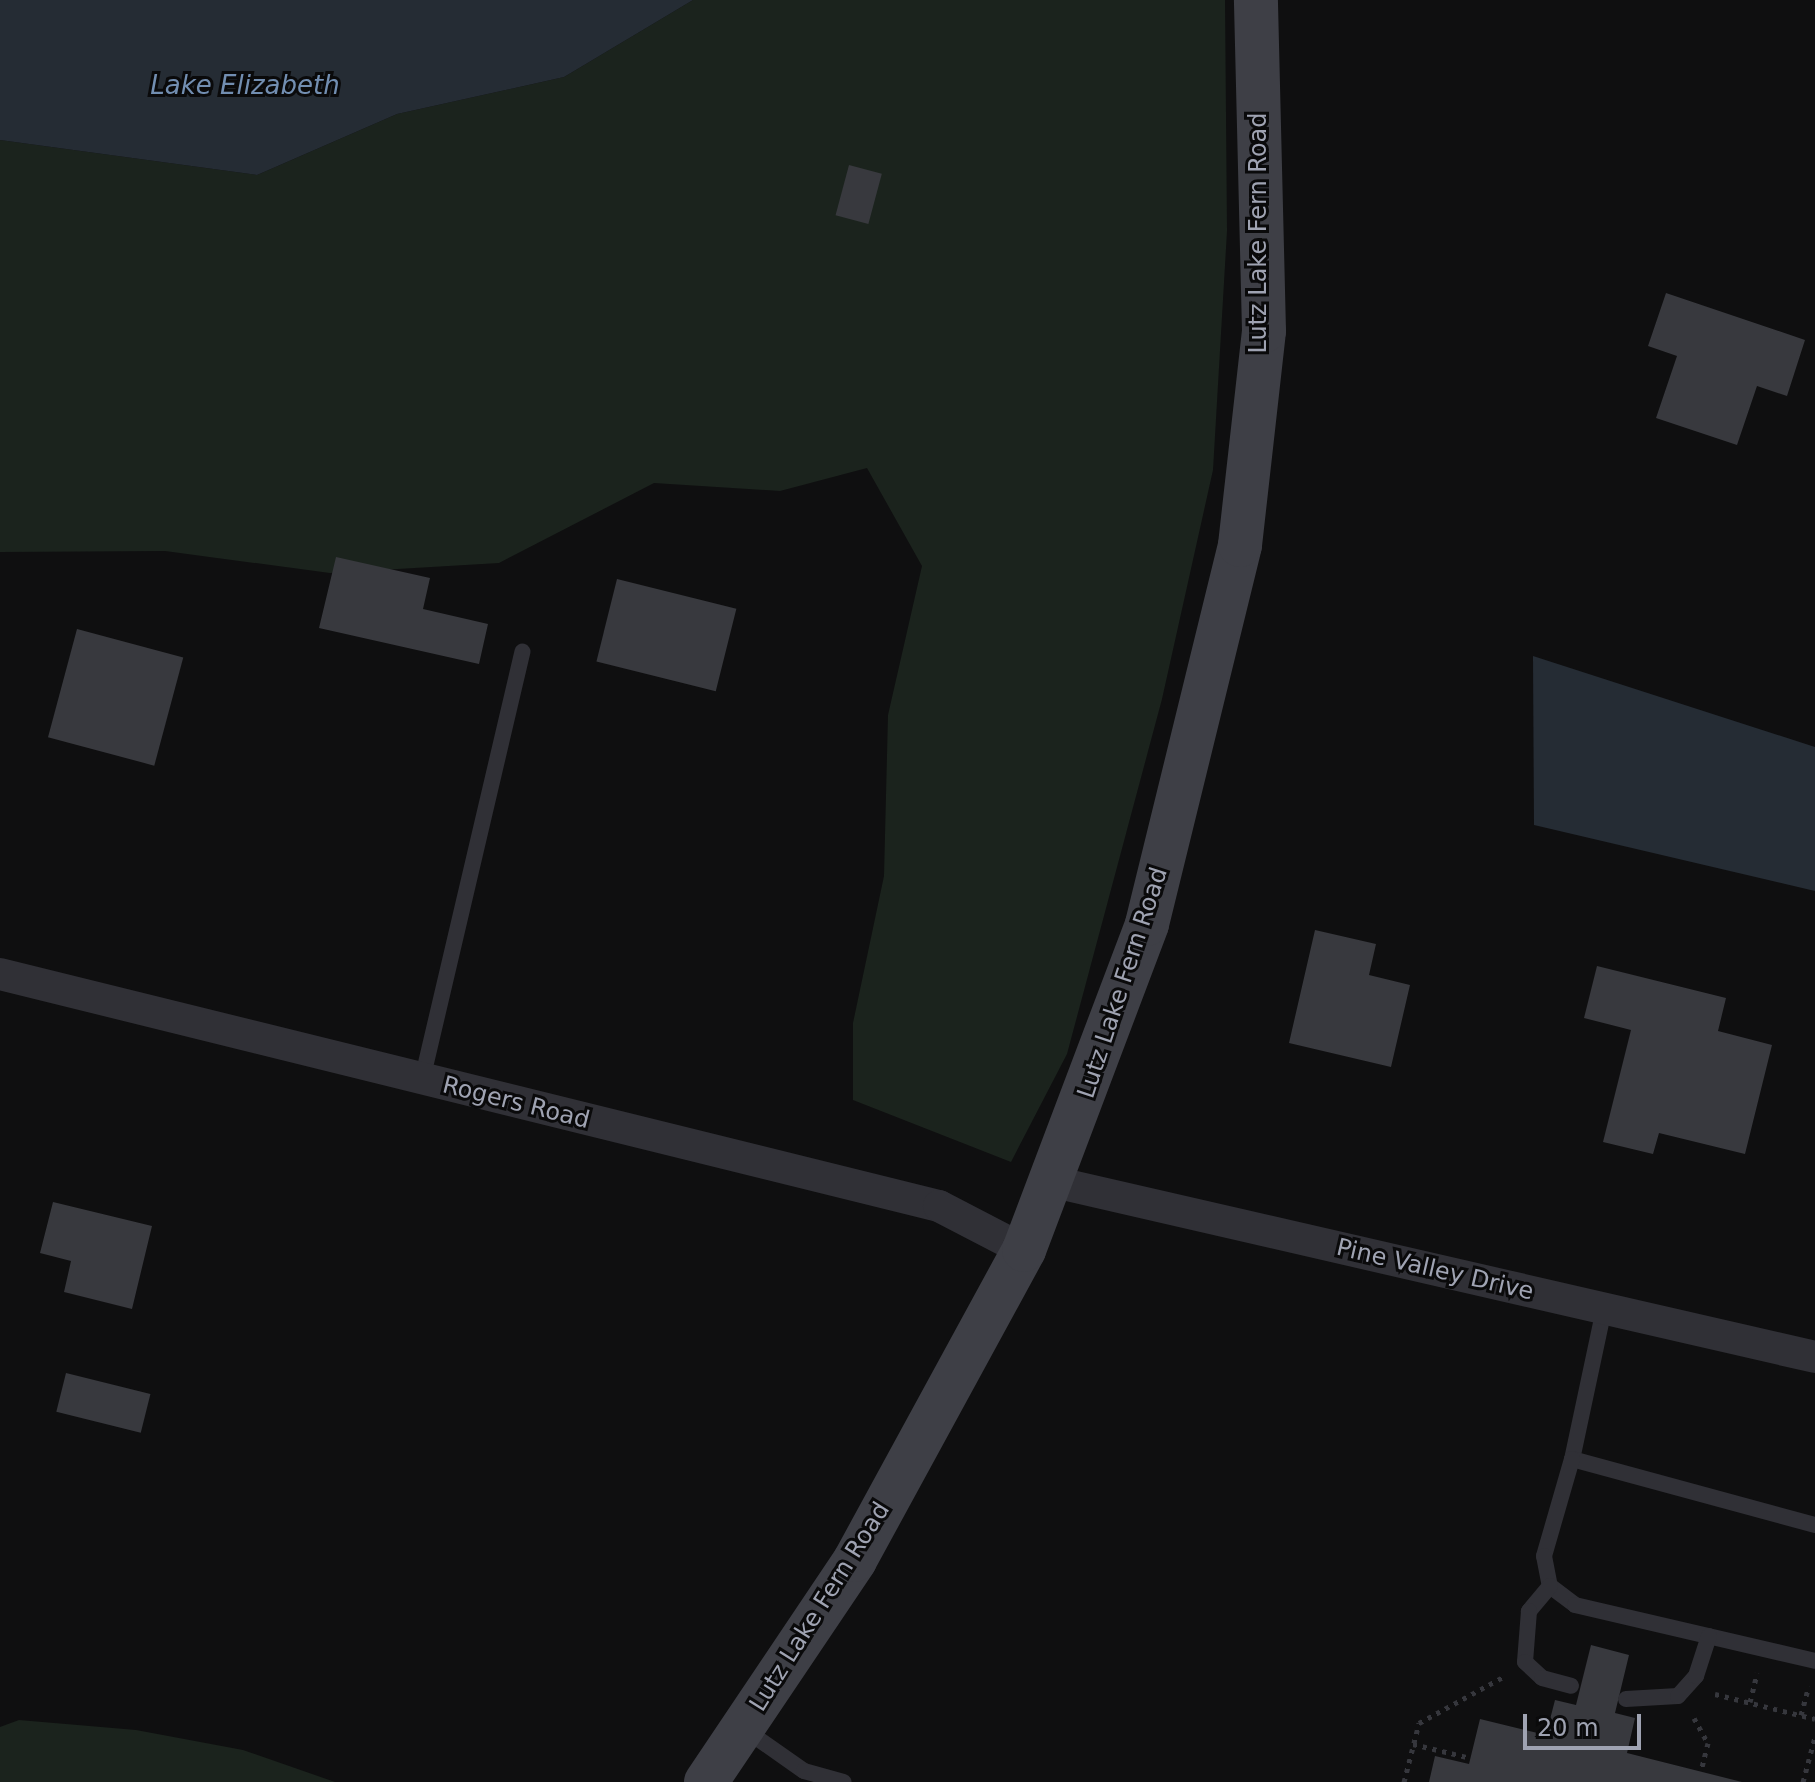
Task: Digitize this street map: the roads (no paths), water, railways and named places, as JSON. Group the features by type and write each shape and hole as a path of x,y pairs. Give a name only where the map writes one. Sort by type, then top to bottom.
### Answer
{"main road":[{"name":"Lutz Lake Fern Road","path":"706,1782 855,1560 1024,1250 1054,1182 1147,924 1240,545 1264,331 1256,0"}],"street":[{"name":"Rogers Road","path":"0,974 939,1206 1024,1250"},
{"name":"Pine Valley Drive","path":"1054,1182 1815,1357"}],"lane":[{"path":"422,1080 522,652"},
{"path":"1604,1309 1572,1459 1544,1556 1550,1586 1575,1605 1815,1661"},
{"path":"1572,1459 1815,1525"},
{"path":"1550,1586 1529,1611 1525,1662 1542,1678 1571,1686"},
{"path":"1626,1699 1678,1696 1696,1676 1709,1636"},
{"path":"742,1728 804,1771 844,1782"}],"water":[{"name":"Lake Elizabeth","path":"0,0 693,0 564,77 397,114 257,175 0,140"},
{"path":"1533,656 1815,747 1815,891 1534,825"}]}
